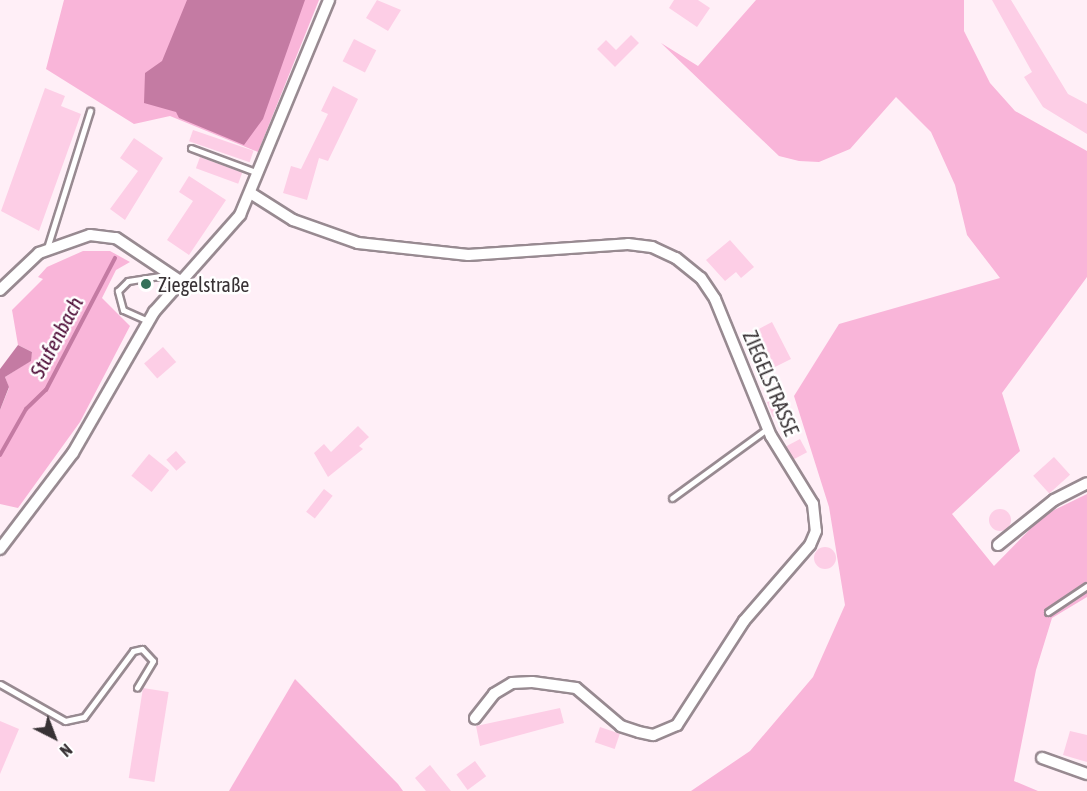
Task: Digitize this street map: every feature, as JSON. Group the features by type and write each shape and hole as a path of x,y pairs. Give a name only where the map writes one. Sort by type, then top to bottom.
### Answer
{"street":[{"path":"0,549 73,453 148,321 180,281 219,244 252,194 329,0"},
{"name":"ZIEGELSTRASSE","path":"252,194 324,233 392,248 498,255 605,243 652,247 701,278 729,330 768,428 813,504 816,531 799,560 744,621 684,719 666,731 639,732 621,726 576,688 532,682 512,683 494,694 475,718"},
{"path":"0,290 47,248 73,238 108,236 180,281"},
{"path":"998,545 1054,500 1087,483"},
{"path":"1042,758 1087,774"}],"lane":[{"path":"47,248 90,111"},
{"path":"192,148 259,173"},
{"path":"148,321 123,310 117,302 120,287 142,277 159,273 180,281"},
{"path":"672,498 768,428"},
{"path":"1048,612 1087,586"},
{"path":"0,684 64,720 84,717 133,651 142,649 153,661 137,688"}],"shaded area":[{"path":"64,0 319,0 258,152 170,116 134,124 46,69"},
{"path":"187,0 305,0 263,119 244,145 179,118 176,112 144,103 145,73 162,61"},
{"path":"756,0 964,0 964,31 990,83 1015,111 1087,151 1087,277 1002,393 1020,451 952,514 994,566 1044,515 1087,494 1087,597 1052,618 1036,670 1014,781 1038,791 691,791 750,751 813,677 845,605 829,507 794,396 839,324 1000,278 967,235 955,185 931,132 896,97 850,149 819,162 799,161 779,156 661,43 698,66"},
{"path":"83,251 110,251 130,262 116,270 102,298 130,326 80,422 18,508 0,504 0,410 9,388 5,377 30,361 32,352 18,345 12,310 43,279 38,277 47,267"},
{"path":"18,345 32,352 31,361 5,377 9,387 0,410 0,369"},
{"path":"295,679 398,784 403,791 229,791"}],"building":[{"path":"377,0 401,10 388,31 366,18"},
{"path":"674,0 698,0 710,8 697,27 669,8"},
{"path":"992,0 1011,0 1068,94 1087,104 1087,134 1043,107 1024,77 1032,72"},
{"path":"631,35 639,43 615,67 597,49 606,40 616,50"},
{"path":"354,39 376,50 365,73 343,61"},
{"path":"333,86 358,99 328,161 319,158 307,200 283,193 291,166 301,169 328,114 321,111"},
{"path":"45,88 65,96 61,106 81,114 39,231 1,211"},
{"path":"193,130 254,151 250,162 189,141"},
{"path":"134,138 163,158 125,220 110,209 138,171 120,158"},
{"path":"200,157 242,172 238,184 196,168"},
{"path":"189,176 226,200 189,255 167,240 193,201 179,192"},
{"path":"730,240 754,267 741,278 736,272 725,281 706,260"},
{"path":"772,322 791,359 771,369 747,335"},
{"path":"163,347 176,362 157,378 144,363"},
{"path":"780,397 786,412 773,417 767,402"},
{"path":"358,426 369,437 359,446 363,449 328,477 314,453 324,444 331,452"},
{"path":"800,439 807,452 793,460 786,447"},
{"path":"176,451 186,462 176,471 166,460"},
{"path":"149,454 169,470 152,492 131,476"},
{"path":"1054,457 1070,475 1049,494 1033,476"},
{"path":"324,489 333,496 315,519 306,512"},
{"path":"996,509 1004,509 1011,516 1011,524 1004,531 996,531 989,524 989,516"},
{"path":"825,547 833,550 836,558 833,566 825,569 817,566 814,558 817,550"},
{"path":"143,688 169,692 154,782 129,778"},
{"path":"560,708 564,723 480,746 476,726"},
{"path":"0,721 19,729 0,774"},
{"path":"600,727 620,734 615,749 595,742"},
{"path":"1070,731 1087,735 1087,762 1063,755"},
{"path":"475,761 486,776 468,790 456,775"},
{"path":"430,765 451,791 426,791 415,778"}],"waterway":[{"name":"Stufenbach","path":"0,455 26,409 46,390 115,258"}],"place":[{"name":"Ziegelstraße","path":"146,284"}]}
